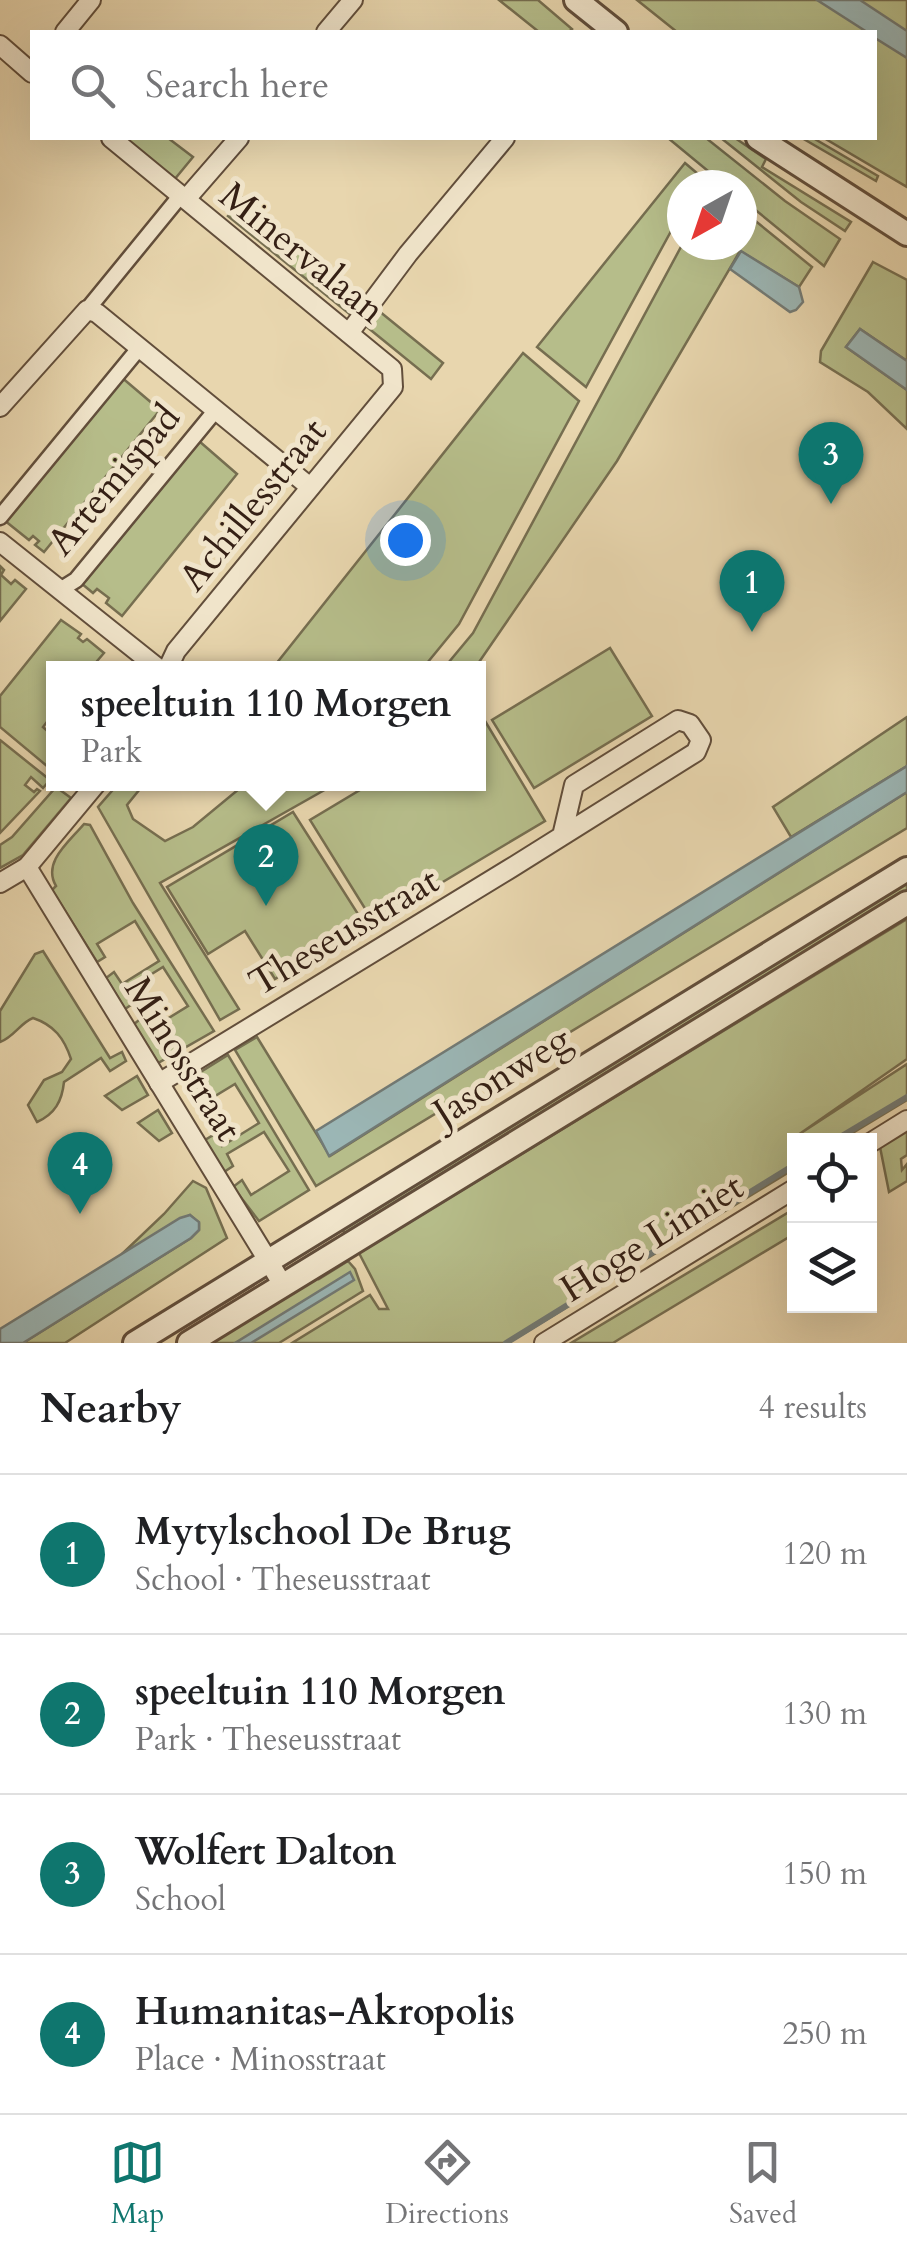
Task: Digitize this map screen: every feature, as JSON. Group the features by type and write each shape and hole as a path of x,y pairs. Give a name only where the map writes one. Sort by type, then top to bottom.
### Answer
{"street":[{"path":"67,30 91,0"},
{"path":"328,30 352,0"},
{"path":"576,0 603,29"},
{"path":"0,45 30,70"},
{"name":"Minervalaan","path":"114,140 392,368 393,387"},
{"path":"0,408 236,140"},
{"path":"349,333 408,254 503,140"},
{"path":"761,140 907,234"},
{"path":"882,215 907,224"},
{"path":"87,310 97,313 140,347 310,488"},
{"path":"0,516 140,347"},
{"name":"Achillesstraat","path":"171,661 393,387"},
{"name":"Artemispad","path":"60,590 76,580 215,410"},
{"path":"0,542 149,661"},
{"name":"Theseusstraat","path":"159,1082 562,836 696,752 701,740 690,724 678,720 574,784 562,836"},
{"path":"0,884 27,868 90,791"},
{"name":"Minosstraat","path":"27,868 283,1285"},
{"name":"Jasonweg","path":"134,1343 907,868"},
{"name":"Jasonweg","path":"189,1343 907,903"},
{"path":"877,1139 907,1120"},
{"name":"Hoge Limiet","path":"544,1343 787,1193"}],"green space":[{"path":"499,0 538,0 572,29 536,30"},
{"path":"637,0 907,0 907,187 827,140 877,140 877,30 674,30"},
{"path":"124,140 171,140 193,157 174,180"},
{"path":"670,140 709,140 746,170 707,170"},
{"path":"724,140 738,140 766,159 762,167 851,222 845,231 801,202"},
{"path":"805,140 816,140 878,176 876,181"},
{"path":"757,179 840,239 824,266 757,211"},
{"path":"667,185 667,238 586,387 537,347"},
{"path":"242,198 364,299 352,316 228,216"},
{"path":"757,222 812,267 799,287 755,260"},
{"path":"674,260 735,260 617,461 480,661 450,661 473,633"},
{"path":"873,262 907,280 907,361 860,329 846,347 907,390 907,429 868,392 820,362 821,351"},
{"path":"379,311 443,363 431,379 367,327"},
{"path":"523,353 579,401 459,624 429,661 278,661"},
{"path":"120,376 160,410 44,552 35,545 39,541 33,536 29,540 4,520"},
{"path":"199,441 237,474 122,616 106,603 109,598 97,589 93,593 81,583"},
{"path":"0,566 4,570 1,575 11,584 15,580 26,589 0,621"},
{"path":"61,620 81,634 78,638 83,642 87,639 104,653 97,661 46,661 43,727 46,765 0,727 0,696"},
{"path":"610,648 652,716 534,788 492,720"},
{"path":"907,717 907,766 791,837 773,807"},
{"path":"486,723 545,821 374,923 310,820 358,791 486,791"},
{"path":"0,740 46,777 46,785 43,788 31,777 25,785 34,792 40,791 0,833"},
{"path":"52,791 61,791 71,798 23,855 0,868 0,845 12,837"},
{"path":"112,791 138,791 127,805 133,819 165,841 193,827 237,791 323,791 160,883 239,1009 220,1020 98,807"},
{"path":"907,792 907,828 316,1186 235,1050 257,1037 330,1156"},
{"path":"293,812 365,925 275,979 245,931 208,954 167,887"},
{"path":"84,824 90,825 133,903 214,1031 158,1063 134,1024 143,1017 151,1029 188,1006 163,967 126,990 134,1003 125,1009 106,978 114,972 122,984 159,961 135,921 97,944 105,957 97,962 52,890 56,886 52,869 55,861"},
{"path":"907,881 907,893 346,1236 340,1225"},
{"path":"907,919 907,1059 801,1133 787,1133 787,1173 508,1343 292,1343 370,1295 379,1309 388,1309 359,1253"},
{"path":"43,951 110,1058 122,1052 126,1061 110,1071 101,1058 64,1082 56,1106 37,1122 28,1105 44,1080 62,1072 71,1059 57,1033 33,1018 0,1042 0,1011 35,954"},
{"path":"228,1055 309,1190 259,1221 233,1187 242,1180 251,1195 289,1171 264,1132 227,1154 233,1166 224,1172 205,1140 215,1134 222,1146 259,1123 235,1084 197,1107 183,1083"},
{"path":"907,1064 907,1100 853,1133 801,1133"},
{"path":"137,1076 148,1095 122,1110 105,1096"},
{"path":"158,1110 172,1133 159,1141 138,1123"},
{"path":"907,1130 907,1155 901,1159 902,1170 907,1164 907,1181 889,1192 880,1147"},
{"path":"193,1181 206,1188 227,1238 65,1343 23,1343 191,1238 199,1230 199,1223 190,1215 122,1254"},
{"path":"787,1213 787,1238 613,1343 571,1343"},
{"path":"348,1261 363,1291 279,1343 198,1343 315,1271 319,1279"}],"water":[{"path":"817,0 860,0 907,31 907,58 877,39 877,30 864,30"},
{"path":"736,260 756,260 799,287 803,302 790,312 730,269"},
{"path":"860,329 907,361 907,390 846,347"},
{"path":"907,766 907,792 329,1156 316,1131"},
{"path":"190,1215 199,1222 199,1230 191,1238 23,1343 0,1343 0,1329"},
{"path":"350,1272 354,1280 251,1343 235,1343"}],"waterway":[{"path":"847,1133 907,1097"},
{"path":"506,1343 787,1169"}],"place":[{"name":"Wolfert Dalton","path":"831,504"},
{"name":"Mytylschool De Brug","path":"752,632"},
{"name":"speeltuin 110 Morgen","path":"266,906"},
{"name":"Humanitas-Akropolis","path":"80,1214"}]}
